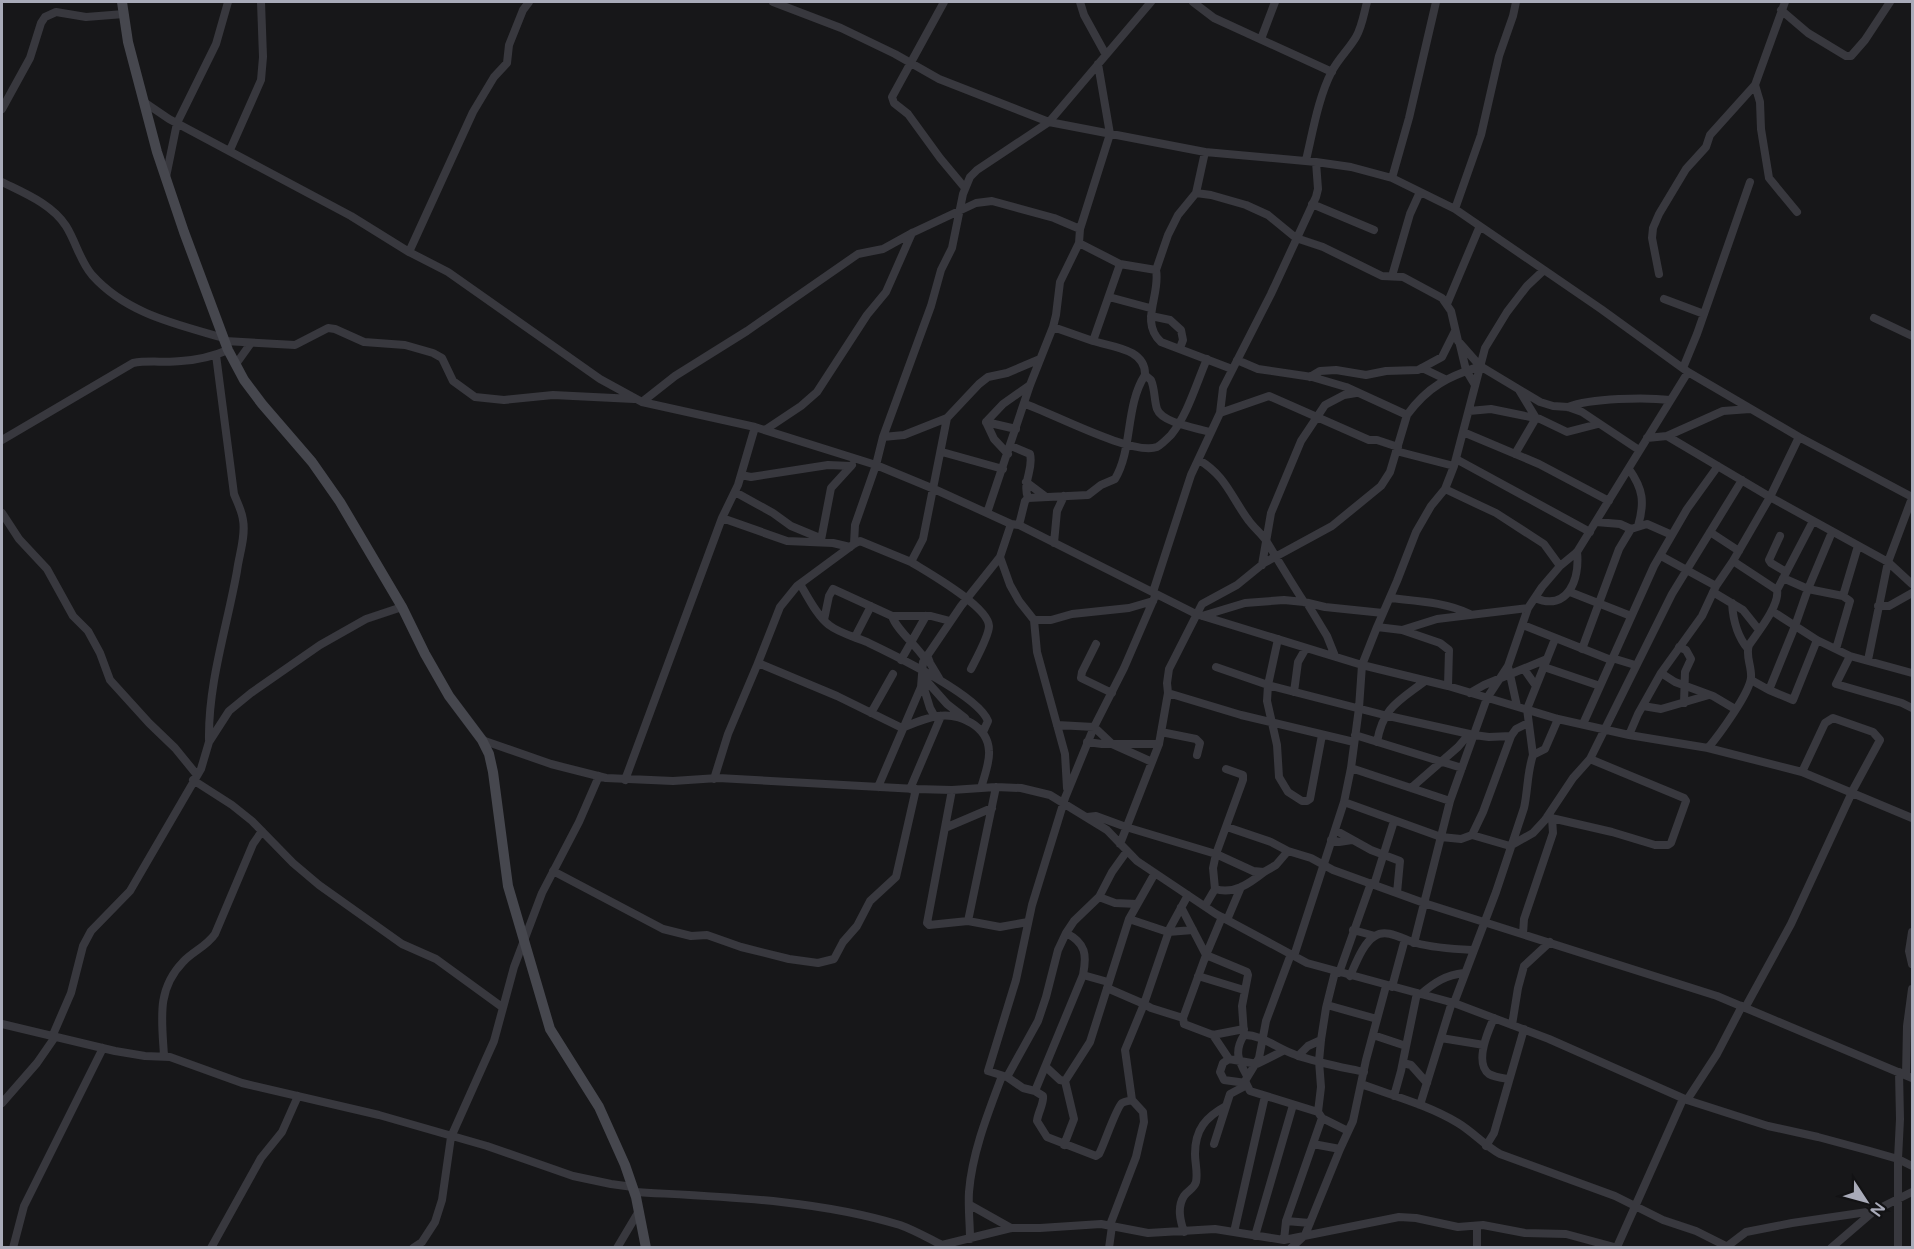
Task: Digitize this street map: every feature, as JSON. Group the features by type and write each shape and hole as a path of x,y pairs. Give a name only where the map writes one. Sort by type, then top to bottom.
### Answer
{"street":[{"path":"122,2 128,42 166,178 184,232 236,364 244,380 262,404 312,462 340,502 402,607 449,696 482,740 489,754 508,886 550,1029 599,1107 633,1189 646,1248"},
{"path":"166,178 177,123 216,44 228,2"},
{"path":"230,150 261,80 263,57 261,2"},
{"path":"409,252 473,112 494,76 507,63 509,45 523,10 529,2"},
{"path":"772,2 841,28 973,94 1049,122 1205,153 1306,160 1351,167 1392,178 1455,209 1479,228 1544,270 1685,370 1799,437 1912,497 1888,562 1868,660"},
{"path":"944,2 892,97 894,103 908,114 965,188"},
{"path":"1080,2 1084,15 1106,55"},
{"path":"852,545 855,525 876,465 883,436 933,300 941,270 952,248 959,211 970,177 1049,122 1151,2"},
{"path":"1193,2 1214,18 1332,72"},
{"path":"1261,39 1275,2"},
{"path":"1306,160 1322,98 1332,72 1345,49 1355,40 1367,2"},
{"path":"1392,178 1409,118 1436,2"},
{"path":"1455,209 1481,135 1499,56 1516,2"},
{"path":"1659,274 1652,238 1653,228 1659,214 1686,169 1706,147 1710,135 1755,85 1785,2"},
{"path":"1781,10 1808,33 1846,56 1851,56 1865,40 1890,2"},
{"path":"2,109 30,58 40,23 45,17 56,12 86,17 124,14"},
{"path":"987,513 1030,385 1053,327 1060,282 1079,243 1080,229 1110,134 1098,64"},
{"path":"1755,85 1760,102 1761,129 1768,178 1797,212"},
{"path":"144,102 177,123 351,216 409,252 448,272 600,379 639,400"},
{"path":"1205,153 1196,193 1178,214 1168,235 1156,270 1157,280 1150,312 1155,337 1161,342 1232,369"},
{"path":"1132,1100 1120,1106 1100,1154 1092,1155 1047,1137 1041,1130 1037,1121 1038,1112 1044,1101 1043,1096 1023,1088 1004,1076 988,1071 1016,980 1028,922 1067,791 1154,596 1184,494 1220,413 1223,388 1271,294 1318,189 1317,162"},
{"path":"2,182 33,197 60,219 66,226 86,268 117,297 137,311 226,343 295,345 328,328 335,329 364,342 405,345 433,352 442,358 453,381 475,398 504,400 553,395 639,400 755,427 854,463"},
{"path":"1414,943 1450,801 1471,735 1487,698 1508,666 1528,608 1560,566 1577,552 1670,400 1685,370 1750,182"},
{"path":"1392,276 1410,214 1419,192"},
{"path":"1196,193 1246,205 1268,215 1296,238 1323,247 1382,276 1403,277 1442,298 1447,304 1466,370 1475,385"},
{"path":"639,400 747,331 858,254 883,249 976,203 992,201 1054,218 1080,229"},
{"path":"1312,204 1374,230"},
{"path":"1447,304 1479,228"},
{"path":"765,430 801,406 817,392 867,315 886,292 912,233"},
{"path":"1079,243 1119,264 1156,270"},
{"path":"1093,341 1119,264"},
{"path":"1214,1144 1230,1094 1247,1081 1257,1064 1266,1021 1293,955 1344,802 1355,739 1362,665 1416,532 1444,489 1455,462 1485,348 1507,312 1527,286 1544,270"},
{"path":"1109,297 1170,320 1177,325 1183,334 1180,348"},
{"path":"1664,299 1704,314"},
{"path":"1874,318 1912,336"},
{"path":"1028,498 1088,495 1101,485 1115,479 1122,464 1132,409 1145,375 1145,367 1140,358 1130,352 1053,327"},
{"path":"1309,377 1320,371 1336,370 1366,375 1422,368 1442,357 1455,331"},
{"path":"1458,341 1480,366 1540,402 1553,406 1647,398 1670,400"},
{"path":"2,440 133,363 148,360 181,362 216,355 226,343"},
{"path":"236,364 251,343"},
{"path":"209,742 208,714 233,591 243,526 241,512 234,494 216,355"},
{"path":"883,436 904,435 947,418 988,377 1007,373 1040,359"},
{"path":"1025,404 1091,432 1125,443 1148,448 1158,447 1170,436 1178,424 1207,359"},
{"path":"1237,360 1258,369 1309,377 1357,393 1407,415"},
{"path":"1120,844 1159,744 1168,693 1169,669 1199,615 1202,604 1237,585 1262,565 1332,526 1381,486 1390,472 1407,415 1416,403 1445,379 1480,366"},
{"path":"1422,368 1445,379"},
{"path":"1145,375 1154,386 1158,412 1178,424 1210,432"},
{"path":"986,422 1003,404 1030,385"},
{"path":"1518,389 1536,418"},
{"path":"1262,565 1271,513 1300,441 1325,405 1344,395 1357,393"},
{"path":"1220,413 1269,396 1369,440 1377,440 1397,449 1455,462 1590,532"},
{"path":"1568,406 1582,412 1639,450"},
{"path":"1469,411 1491,409 1536,418 1567,432 1598,424"},
{"path":"1647,438 1667,436 1723,411 1751,409"},
{"path":"911,562 923,539 947,418"},
{"path":"1515,454 1536,418"},
{"path":"986,422 1016,429"},
{"path":"938,716 930,708 922,677 922,666 950,621 1000,557 1028,498 1026,482 1030,454 1009,450 994,440 986,422"},
{"path":"625,780 722,518 735,492 755,427"},
{"path":"1463,432 1539,464 1609,501"},
{"path":"1667,436 1770,497 1888,562 1912,584"},
{"path":"1629,735 1661,673 1702,616 1714,589 1770,497 1799,437"},
{"path":"942,452 1003,469"},
{"path":"1198,460 1225,481 1248,519 1266,540 1275,558 1306,602 1327,636 1335,656"},
{"path":"821,540 831,488 854,463"},
{"path":"741,475 751,477 854,463 876,465 1015,524 1154,596 1199,615 1362,665 1448,686 1558,719 1629,735 1708,748 1802,772 1912,818"},
{"path":"1583,724 1660,556 1687,509 1718,466"},
{"path":"1582,649 1619,549 1643,510 1641,492 1629,468"},
{"path":"1344,802 1441,837 1461,839 1472,835 1510,846 1533,833 1550,818 1573,778 1590,759 1672,594 1742,480"},
{"path":"1026,482 1046,497"},
{"path":"1444,489 1496,513 1536,538 1544,544 1560,566"},
{"path":"735,492 791,526 821,540"},
{"path":"1054,543 1057,511 1064,496"},
{"path":"2,513 19,539 47,569 73,616 88,631 100,653 110,680 175,748 195,778 232,805 262,831 293,864 319,885 402,944 436,960 502,1006"},
{"path":"722,518 787,542 821,540 852,545"},
{"path":"1748,649 1772,611 1778,595 1777,590 1813,521"},
{"path":"1596,522 1634,528 1647,524 1672,535"},
{"path":"1710,532 1739,551"},
{"path":"1769,690 1832,532"},
{"path":"1780,536 1769,560 1771,563 1808,589 1843,596 1851,601 1836,649"},
{"path":"714,779 728,734 780,607 800,584 860,541 911,562 968,598 989,625 971,669"},
{"path":"1843,596 1858,546"},
{"path":"1535,598 1551,602 1563,598 1570,592 1578,563 1577,552"},
{"path":"1660,556 1687,570 1743,610 1759,630"},
{"path":"1000,557 1010,585 1034,620 1037,652 1065,754 1067,791"},
{"path":"1733,561 1777,590"},
{"path":"800,584 830,626 901,660 922,677 946,704 983,732 989,751 981,788"},
{"path":"824,620 829,596 833,589 892,616 926,616 950,621"},
{"path":"1570,592 1631,616"},
{"path":"1878,606 1889,606 1912,593"},
{"path":"1034,620 1051,620 1072,614 1129,608 1154,596"},
{"path":"1390,598 1431,603 1472,615"},
{"path":"1199,615 1245,603 1284,600 1383,613"},
{"path":"1708,748 1728,723 1751,680 1748,649 1737,630 1732,603"},
{"path":"855,637 871,606"},
{"path":"2,1103 37,1063 53,1037 71,993 83,946 91,932 130,891 203,765 209,742 229,711 250,693 320,645 366,619 402,607"},
{"path":"1402,630 1437,619 1528,608"},
{"path":"1772,611 1817,640 1850,656 1912,673"},
{"path":"892,616 895,624 926,657 940,679 965,696 986,715 988,721 983,732"},
{"path":"901,660 926,616"},
{"path":"1419,624 1427,638"},
{"path":"1523,625 1582,649 1635,665"},
{"path":"1377,627 1402,630 1440,643 1449,650 1448,686"},
{"path":"1278,639 1267,701 1277,745 1280,777 1288,792 1302,801 1310,799 1322,735"},
{"path":"1420,1105 1453,1002 1496,892 1524,808 1528,771 1533,755 1527,709 1555,639"},
{"path":"1751,680 1793,700 1817,640"},
{"path":"1096,644 1081,678 1112,693"},
{"path":"1680,647 1686,650 1691,659 1683,684 1684,703"},
{"path":"1294,692 1298,662 1306,648"},
{"path":"1850,656 1836,684 1912,708"},
{"path":"758,663 902,728 938,716 967,719"},
{"path":"1470,693 1524,669 1545,663 1600,686"},
{"path":"1508,666 1517,706"},
{"path":"1216,667 1268,686 1384,715 1471,735 1511,736"},
{"path":"1524,669 1536,686"},
{"path":"1661,673 1676,682 1709,694 1735,709"},
{"path":"871,713 893,674"},
{"path":"922,677 940,679"},
{"path":"878,787 922,677"},
{"path":"1377,742 1384,715 1425,681"},
{"path":"1168,693 1322,735 1377,742 1462,768"},
{"path":"1642,706 1661,709 1709,694"},
{"path":"553,871 663,929 691,936 707,935 741,947 818,963 834,959 843,942 857,926 870,901 896,877 913,789 938,716"},
{"path":"2,1024 103,1048 145,1056 164,1056 242,1083 379,1115 487,1146 573,1176 602,1183 633,1189 783,1203 856,1214 902,1226 940,1246 1011,1228 1101,1224 1148,1233 1215,1229 1284,1240 1399,1217 1458,1227 1502,1227 1525,1233 1566,1234 1618,1247 1684,1100 1717,1054 1791,924 1880,740 1873,732 1833,718 1825,723 1802,772"},
{"path":"1533,755 1545,749 1558,719"},
{"path":"1472,835 1483,812 1511,736 1516,729 1528,723"},
{"path":"1057,724 1094,727 1112,744 1152,762"},
{"path":"1161,732 1200,742 1197,755"},
{"path":"1411,788 1471,735"},
{"path":"482,740 551,764 625,780 714,779 952,790 996,787 1021,788 1050,795 1107,830 1137,861 1188,895 1225,919 1307,963 1453,1002 1524,1029 1684,1100 1768,1126 1898,1159 1912,1166"},
{"path":"1087,742 1159,744"},
{"path":"1065,754 1083,752"},
{"path":"1550,818 1612,832 1655,845 1671,843 1686,801 1684,798 1590,759"},
{"path":"1351,768 1450,801"},
{"path":"1206,906 1215,889 1213,868 1216,854 1243,780 1243,775 1226,769"},
{"path":"413,1248 422,1242 435,1222 442,1200 451,1137 494,1041 502,1006 523,941 553,871 579,822 599,776"},
{"path":"968,921 996,787"},
{"path":"952,790 927,923 930,925 968,921 1000,927 1028,922"},
{"path":"945,828 992,808"},
{"path":"1087,817 1096,816 1216,854 1253,871 1264,872"},
{"path":"1523,934 1524,919 1553,832 1550,818"},
{"path":"1284,1240 1286,1221 1313,1144 1320,1115 1319,1062 1327,1005 1337,972 1384,854 1394,821"},
{"path":"1227,827 1271,842 1288,851 1311,858 1324,866 1424,903 1550,942 1744,1007 1906,1075"},
{"path":"1335,830 1400,861 1397,893"},
{"path":"164,1056 161,1007 165,989 175,971 185,960 205,947 215,934 253,844 262,831"},
{"path":"1331,840 1339,842 1352,840"},
{"path":"970,1239 969,1194 979,1144 1004,1076 1038,1021 1058,950 1066,933 1074,921 1099,897 1112,872 1127,851"},
{"path":"1215,889 1231,890 1247,885 1276,865 1288,851"},
{"path":"1064,1145 1074,1119 1065,1081 1090,1042 1129,919 1155,873"},
{"path":"1241,887 1206,955 1183,1018 1184,1024 1213,1035 1244,1032 1283,1051 1364,1072"},
{"path":"1109,1248 1111,1225 1140,1146 1144,1122 1143,1112 1132,1100 1125,1050 1144,1004 1168,932 1188,895"},
{"path":"1099,897 1116,903 1137,904"},
{"path":"1181,907 1206,955 1246,972 1248,975 1242,1006 1244,1032 1237,1050 1251,1091 1320,1115 1348,1131"},
{"path":"1129,919 1168,932 1193,930"},
{"path":"1353,930 1375,936 1395,935 1414,943 1438,948 1472,950"},
{"path":"1912,932 1909,951 1912,964"},
{"path":"1035,1091 1083,975 1086,959 1082,947 1076,938 1066,933"},
{"path":"1350,976 1363,949 1375,936"},
{"path":"1291,1248 1305,1235 1353,1121 1372,1035 1406,939"},
{"path":"1512,1025 1524,966 1550,942"},
{"path":"1394,1096 1419,994 1451,974 1464,973"},
{"path":"1083,975 1150,1008 1183,1018"},
{"path":"1198,976 1244,990"},
{"path":"1898,1248 1900,1119 1906,1075 1906,1026 1912,989"},
{"path":"1327,1005 1377,1019"},
{"path":"1494,1018 1482,1052 1483,1068 1490,1075 1508,1079"},
{"path":"1486,1146 1494,1133 1524,1029"},
{"path":"1213,1035 1229,1059"},
{"path":"1372,1035 1406,1046"},
{"path":"1441,1038 1484,1045"},
{"path":"1298,1056 1308,1046 1321,1040"},
{"path":"13,1248 24,1206 103,1048"},
{"path":"1230,1094 1220,1076 1223,1063 1229,1059 1257,1064 1283,1051"},
{"path":"1403,1063 1411,1065 1427,1083"},
{"path":"1046,1067 1060,1080 1065,1081"},
{"path":"1224,1080 1247,1081"},
{"path":"1361,1084 1420,1105 1459,1123 1486,1146 1508,1157 1615,1196 1663,1220 1696,1231 1725,1247 1746,1233 1792,1223 1874,1211"},
{"path":"211,1248 261,1158 282,1132 298,1096"},
{"path":"1234,1232 1265,1096"},
{"path":"1255,1236 1293,1104"},
{"path":"1184,1232 1179,1215 1183,1197 1195,1184 1198,1171 1195,1154 1203,1122 1211,1114 1226,1106"},
{"path":"1313,1144 1340,1149"},
{"path":"1831,1248 1874,1211 1912,1192"},
{"path":"970,1205 1011,1228"},
{"path":"617,1248 639,1211"},
{"path":"1286,1221 1310,1223"},
{"path":"1477,1226 1477,1248"}]}
